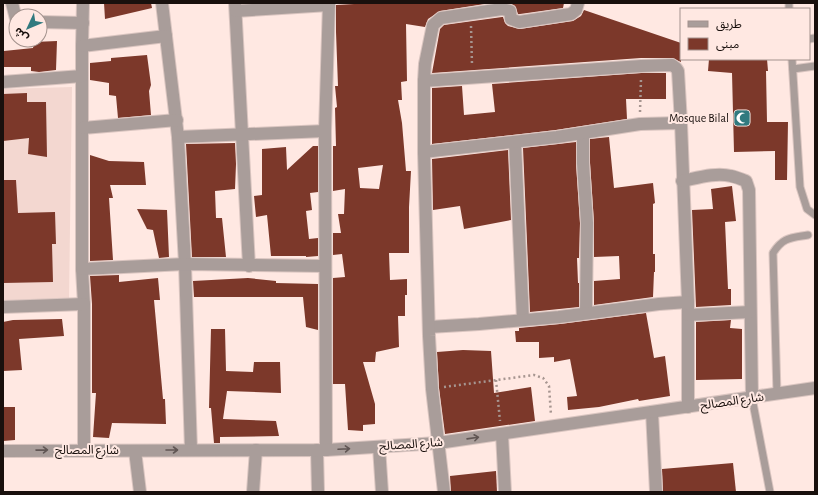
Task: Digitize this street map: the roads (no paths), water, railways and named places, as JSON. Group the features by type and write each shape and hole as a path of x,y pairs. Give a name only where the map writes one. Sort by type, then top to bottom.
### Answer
{"street":[{"path":"83,3 82,270 84,304 84,450"},
{"path":"162,3 177,120 185,264 191,450"},
{"path":"444,492 432,389 424,152 425,64 433,25 441,18 502,9 510,11 511,19 519,22 570,14 576,10 578,3"},
{"path":"249,266 236,7 329,4 325,131 325,266 321,450 318,492"},
{"path":"48,22 83,23"},
{"path":"82,46 166,36"},
{"path":"424,81 641,66 672,65 676,68 678,71 681,123 682,181 688,302 688,407"},
{"path":"3,82 82,76"},
{"path":"83,128 177,120"},
{"path":"424,152 515,142 640,124 681,123"},
{"path":"178,137 243,133 325,131"},
{"path":"583,133 583,163 587,223 586,313"},
{"path":"515,142 523,320"},
{"path":"682,181 705,176 731,176 746,181 749,190 752,398"},
{"path":"82,270 185,264 325,266"},
{"path":"429,327 559,317 659,304 688,302"},
{"path":"3,307 84,304"},
{"path":"688,315 750,312"},
{"name":"شارع المصالح","path":"3,451 321,450 438,443 815,388"},
{"path":"652,412 656,492"},
{"path":"502,434 505,492"},
{"path":"379,446 382,492"},
{"path":"253,492 256,450"},
{"path":"135,451 140,492"}],"lane":[{"path":"792,60 800,187 808,209 815,215"},
{"path":"793,69 815,66"},
{"path":"777,394 773,253 779,244 790,238 808,235"},
{"path":"752,398 770,492"}],"place":[{"name":"Mosque Bilal","path":"742,118"}]}
